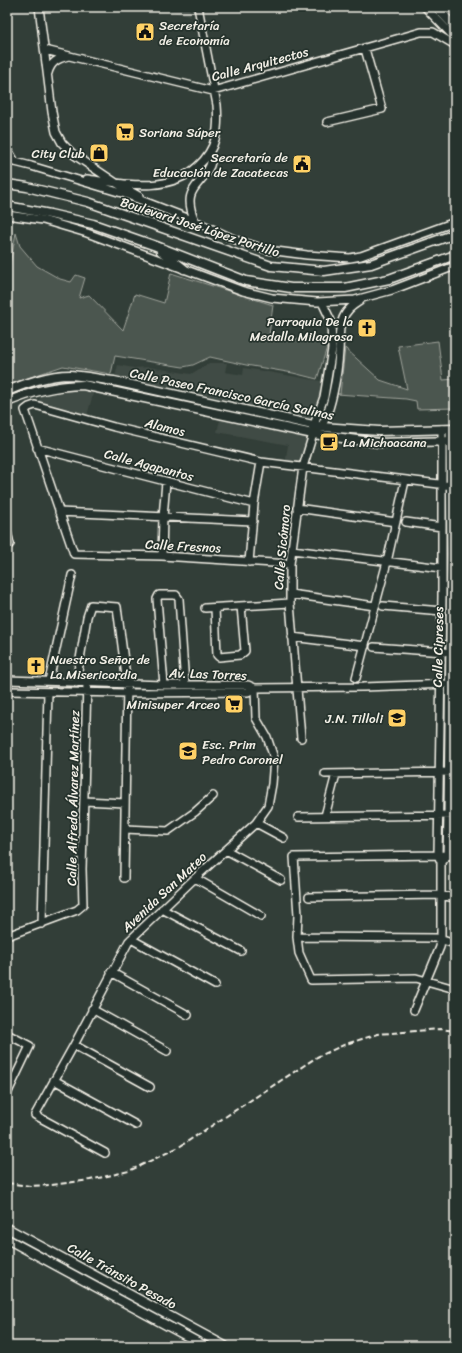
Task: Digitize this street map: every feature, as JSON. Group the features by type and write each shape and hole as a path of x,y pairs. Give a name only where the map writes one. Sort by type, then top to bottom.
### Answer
{"main road":[{"path":"436,7 455,28"},
{"path":"447,7 455,14"},
{"name":"Boulevard José López Portillo","path":"7,184 27,186 88,202 271,266 324,271 372,264 455,234"},
{"path":"7,206 93,224 246,280 291,288 345,288 389,279 455,254"},
{"path":"420,247 455,228"},
{"path":"156,246 184,269"},
{"name":"Calle Paseo Francisco García Salinas","path":"7,391 41,379 69,375 83,376 114,381 318,426 379,431 449,429"},
{"name":"Calle Paseo Francisco García Salinas","path":"7,402 26,394 60,386 82,384 313,434 379,442 449,442"},
{"name":"Calle Tránsito Pesado","path":"7,1228 225,1346"},
{"name":"Calle Tránsito Pesado","path":"7,1239 205,1346"}],"street":[{"path":"39,7 56,132 62,143 73,154 116,183 153,204"},
{"path":"65,176 143,185 171,182 192,172 210,154 216,138 218,121 217,105 198,7"},
{"path":"425,7 455,38"},
{"name":"Calle Arquitectos","path":"45,50 214,90 365,49 420,32 433,32 455,45"},
{"path":"327,122 382,109 365,49"},
{"path":"48,75 50,67 54,61 69,56"},
{"path":"7,148 15,162"},
{"path":"194,221 190,211 189,200 192,190 211,166 212,159 210,154"},
{"path":"7,162 15,162 125,194 153,204 236,240 268,250 350,258 373,253 455,222"},
{"path":"7,215 43,220 87,233 243,291 272,298 322,302 362,299 392,290 455,266"},
{"path":"313,434 329,409 335,383 341,322 347,311 362,299"},
{"path":"318,426 332,349 332,321 322,302"},
{"path":"327,381 335,383"},
{"name":"Alamos","path":"37,448 25,410 35,405 114,427 261,462 453,486"},
{"name":"Calle Cipreses","path":"447,855 452,815 453,684 450,652 452,640 453,596 453,486 449,429"},
{"name":"Calle Sicómoro","path":"301,738 292,637 290,564 302,467 313,434"},
{"name":"Calle Cipreses","path":"414,1010 440,947 441,862 438,855 442,527 443,485 449,442"},
{"path":"37,448 59,512 253,521"},
{"name":"Calle Agapantos","path":"37,448 254,504"},
{"path":"249,562 254,504 261,462"},
{"path":"356,678 387,562 406,481"},
{"path":"162,556 166,482"},
{"path":"297,508 396,522"},
{"name":"Calle Fresnos","path":"59,512 74,554 162,556 290,564"},
{"path":"406,522 442,527"},
{"path":"7,532 10,541 10,544 7,546"},
{"path":"292,550 442,568"},
{"path":"49,681 72,575"},
{"path":"290,594 375,606"},
{"path":"164,685 157,599 159,595 176,595 179,599 185,685"},
{"path":"442,596 453,596"},
{"path":"205,608 290,603"},
{"path":"76,683 87,618 91,605 117,607 127,684 124,878"},
{"path":"215,608 217,655 220,657 240,655 245,651 241,606"},
{"path":"383,606 442,611"},
{"path":"292,637 365,646"},
{"path":"374,647 450,652"},
{"name":"Av. Las Torres","path":"7,680 164,685 248,685 255,688"},
{"path":"25,681 25,692"},
{"name":"Calle Alfredo Álvarez Martínez","path":"42,924 77,910 83,905 87,683"},
{"path":"255,688 453,684"},
{"name":"Av. Las Torres","path":"7,691 127,693 248,692 255,688"},
{"name":"Avenida San Mateo","path":"106,1153 35,1115 129,941 195,878 256,823 268,806 272,784 274,758 267,737 256,718 255,688"},
{"path":"7,936 42,924 48,692"},
{"path":"325,774 452,772"},
{"path":"326,816 336,774"},
{"path":"125,829 168,831 195,812 213,796"},
{"path":"84,801 125,803"},
{"path":"298,817 452,815"},
{"path":"256,823 284,838"},
{"path":"226,850 280,880"},
{"path":"441,862 447,855"},
{"path":"455,856 294,857 298,915 296,936 299,954 311,980 416,978 455,989"},
{"path":"195,878 261,916"},
{"path":"309,897 440,895 455,898"},
{"path":"162,909 241,951"},
{"path":"296,936 436,938 455,944"},
{"path":"131,939 215,985"},
{"path":"111,972 188,1015"},
{"path":"92,1009 167,1051"},
{"path":"7,1034 30,1046 10,1080 7,1094"},
{"path":"74,1045 150,1087"},
{"path":"54,1080 136,1125"}],"shaded area":[{"path":"156,7 189,7 191,17"},
{"path":"16,233 20,246 37,266 60,279 71,282 76,275 85,278 79,298 89,295 123,330 135,294 164,303 171,273 273,305 269,335 328,344 317,379 210,357 193,365 183,367 115,356 111,374 63,366 7,385 7,279"},
{"path":"438,341 443,380 455,379 455,408 417,409 416,401 406,399 337,394 340,394 345,348 380,380 407,389 398,346"},
{"path":"209,363 227,363 225,372 243,375 244,368 327,382 306,442 303,467 285,465 288,445 217,432 220,420 94,391 86,419 37,405 43,390 7,402 7,391 52,377 114,381 118,365 134,368 149,367 191,374"}],"railway":[{"path":"7,1183 30,1186 51,1185 90,1180 129,1171 179,1147 317,1057 346,1044 378,1034 441,1029 455,1031"}],"place":[{"name":"Secretaría de Economía","path":"145,32"},
{"name":"Soriana Súper","path":"125,132"},
{"name":"City Club","path":"99,153"},
{"name":"Secretaría de Educación de Zacatecas","path":"302,164"},
{"name":"Parroquia De la Medalla Milagrosa","path":"367,328"},
{"name":"La Michoacana","path":"329,442"},
{"name":"Nuestro Señor de La Misericordia","path":"36,666"},
{"name":"Minisuper Arceo","path":"234,704"},
{"name":"J.N. Tilloli","path":"397,718"},
{"name":"Esc. Prim Pedro Coronel","path":"188,751"}]}
